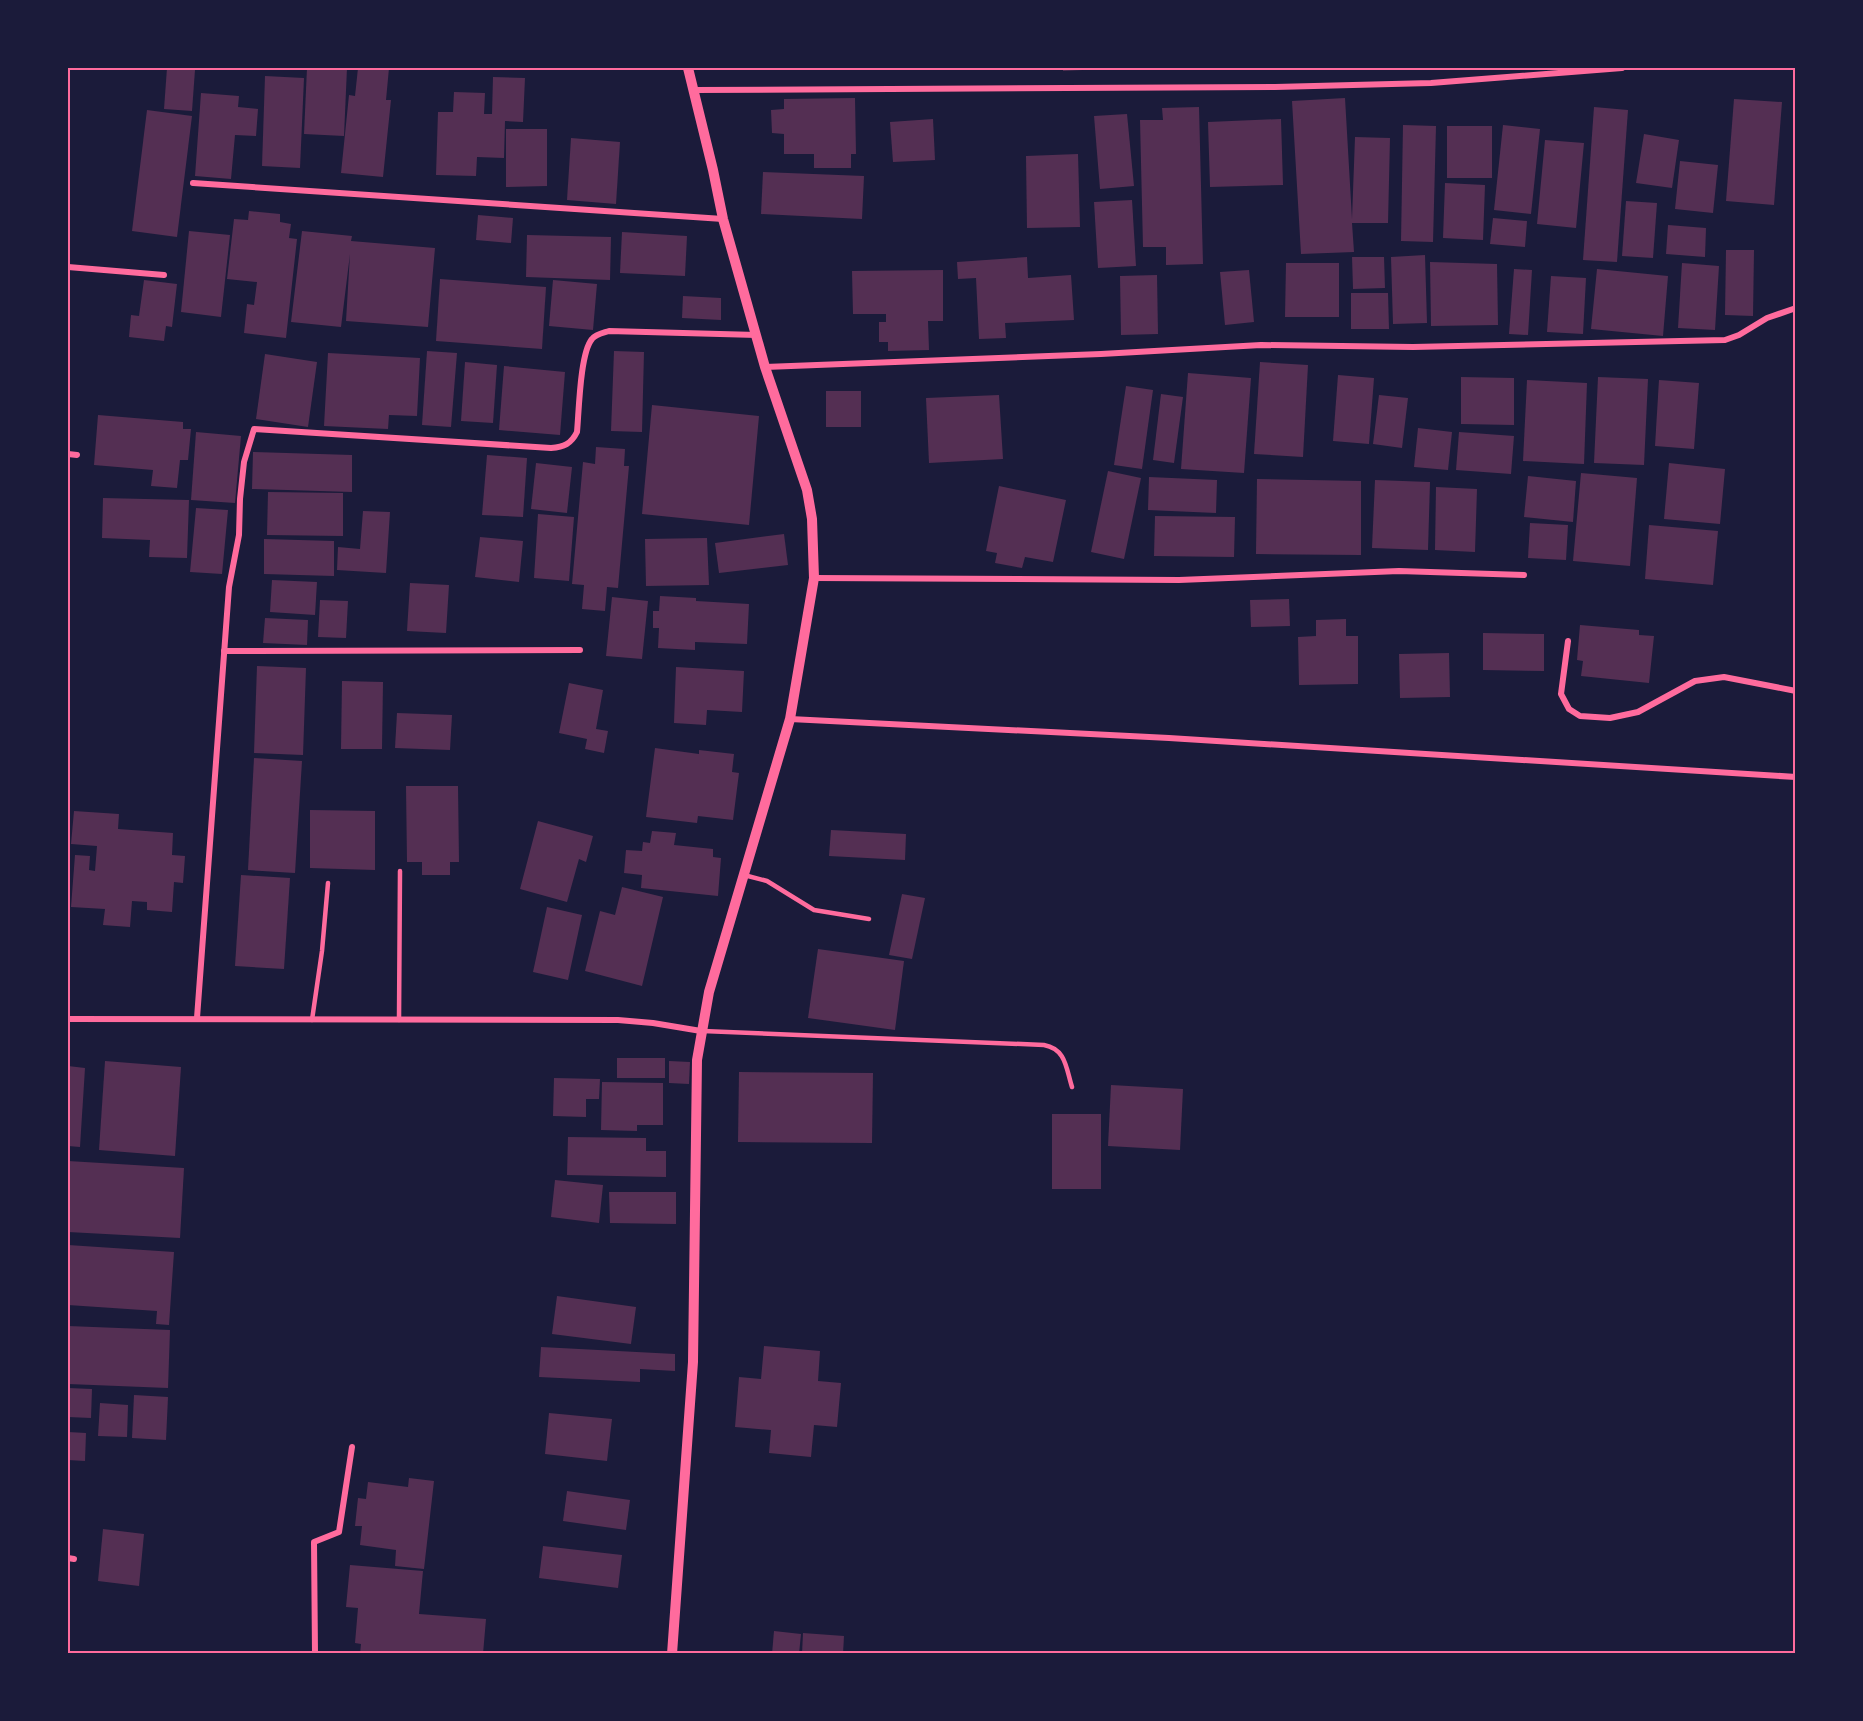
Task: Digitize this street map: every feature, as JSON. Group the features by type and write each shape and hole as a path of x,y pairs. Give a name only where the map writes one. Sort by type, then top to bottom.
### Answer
{"street":[{"path":"672,1653 693,1362 697,1060 709,992 789,719 814,578 812,519 807,490 765,367 723,219 688,68"},
{"path":"694,90 1275,87 1431,83 1622,68"},
{"path":"193,183 723,219"},
{"path":"68,267 164,275"},
{"path":"765,367 1101,354 1261,345 1413,347 1725,340 1739,335 1767,318 1796,308"},
{"path":"197,1018 229,587 239,535 244,462 254,429 540,448 562,447 572,441 578,432 585,356 592,338 598,334 609,331 757,335"},
{"path":"68,454 77,455"},
{"path":"814,578 1179,580 1399,571 1524,575"},
{"path":"1568,641 1561,694 1569,709 1580,716 1610,718 1638,712 1695,681 1724,677 1796,691"},
{"path":"224,651 580,650"},
{"path":"789,719 1169,738 1796,777"},
{"path":"68,1019 618,1020 701,1031"},
{"path":"315,1653 314,1542 339,1532 352,1447"}],"lane":[{"path":"399,1020 400,871"},
{"path":"744,875 767,881 814,910 869,919"},
{"path":"312,1020 322,951 328,883"},
{"path":"701,1031 1044,1045 1055,1047 1061,1053 1072,1087"}],"building":[{"path":"167,68 195,70 192,111 164,109"},
{"path":"307,68 347,68 344,136 304,134"},
{"path":"358,68 389,68 386,100 391,100 383,177 341,173 349,95 355,96"},
{"path":"816,68 873,68 873,70 816,70"},
{"path":"1063,68 1102,68 1102,69 1063,71"},
{"path":"265,76 304,78 300,168 262,166"},
{"path":"493,77 525,78 523,122 505,121 504,158 477,157 476,176 436,175 438,112 453,112 454,92 485,93 484,114 492,114"},
{"path":"201,93 239,96 238,107 258,109 256,136 235,135 231,179 195,176"},
{"path":"855,98 856,154 851,154 851,168 814,168 814,154 784,154 784,134 772,133 771,110 784,109 784,99"},
{"path":"1345,98 1352,219 1355,137 1390,138 1388,223 1352,223 1354,252 1301,254 1292,101"},
{"path":"1734,99 1782,102 1774,205 1726,201"},
{"path":"1199,107 1203,264 1166,265 1166,247 1143,247 1140,120 1163,120 1162,108"},
{"path":"1594,107 1628,110 1617,262 1583,260"},
{"path":"147,110 192,116 177,237 132,231"},
{"path":"1127,114 1134,186 1100,189 1094,116"},
{"path":"933,119 935,160 893,162 890,122"},
{"path":"1281,119 1283,185 1210,187 1208,122"},
{"path":"1403,125 1436,126 1433,242 1401,241"},
{"path":"1503,125 1540,129 1531,214 1494,210"},
{"path":"1447,126 1492,126 1492,178 1447,178"},
{"path":"506,129 547,129 547,186 506,187"},
{"path":"1644,134 1679,140 1672,188 1636,183"},
{"path":"571,138 620,142 616,204 567,200"},
{"path":"1545,140 1584,143 1576,228 1537,224"},
{"path":"1078,154 1080,227 1027,228 1026,156"},
{"path":"1680,161 1718,165 1713,213 1675,209"},
{"path":"763,172 864,176 862,219 761,214"},
{"path":"1445,183 1485,185 1483,240 1443,238"},
{"path":"1132,200 1136,266 1098,268 1094,202"},
{"path":"1626,201 1657,203 1653,258 1622,256"},
{"path":"249,211 280,214 280,222 291,224 289,238 297,239 286,338 244,333 247,304 254,305 257,282 227,279 234,219 248,220"},
{"path":"478,215 513,218 511,243 476,240"},
{"path":"1493,218 1527,221 1525,247 1490,244"},
{"path":"1668,225 1706,228 1705,257 1666,254"},
{"path":"189,231 230,235 221,317 181,312"},
{"path":"302,231 352,236 351,241 435,248 428,327 346,321 350,254 341,327 291,322"},
{"path":"622,232 687,236 685,276 620,273"},
{"path":"527,235 611,237 610,280 526,277"},
{"path":"1726,250 1754,250 1753,316 1725,315"},
{"path":"1425,255 1427,323 1393,324 1391,257"},
{"path":"1027,257 1028,278 1071,275 1074,320 1005,323 1006,338 979,339 976,278 958,279 957,262"},
{"path":"1352,257 1384,257 1385,288 1353,289"},
{"path":"1430,262 1497,264 1498,325 1431,326"},
{"path":"1286,263 1339,263 1339,317 1285,317"},
{"path":"1682,263 1719,266 1715,330 1678,328"},
{"path":"1514,269 1532,270 1528,335 1509,334"},
{"path":"1597,269 1668,276 1663,336 1591,329"},
{"path":"943,270 943,321 928,321 929,350 888,351 888,342 879,342 879,322 886,322 886,314 853,314 852,271"},
{"path":"1249,270 1254,322 1225,325 1220,272"},
{"path":"1157,275 1158,334 1121,335 1120,276"},
{"path":"1551,276 1586,278 1583,334 1547,332"},
{"path":"440,279 546,287 542,349 436,341"},
{"path":"144,280 177,284 172,327 166,326 164,341 129,337 131,315 139,316"},
{"path":"553,280 597,284 593,330 549,326"},
{"path":"1351,293 1388,293 1389,329 1351,329"},
{"path":"683,296 721,298 721,320 682,318"},
{"path":"427,351 457,353 451,427 422,425"},
{"path":"614,351 644,352 642,432 611,431"},
{"path":"328,353 420,358 417,416 389,415 388,429 324,426"},
{"path":"265,354 317,362 308,427 256,419"},
{"path":"465,362 497,365 493,423 461,421"},
{"path":"1260,362 1308,365 1303,457 1254,454"},
{"path":"504,366 565,372 560,435 499,430"},
{"path":"1188,373 1251,378 1244,473 1181,469"},
{"path":"1338,375 1374,378 1369,444 1333,441"},
{"path":"1461,377 1514,378 1514,425 1461,424"},
{"path":"1598,377 1648,379 1644,465 1594,463"},
{"path":"1527,380 1587,383 1584,464 1523,461"},
{"path":"1659,380 1699,383 1694,449 1655,446"},
{"path":"1126,386 1153,390 1142,469 1114,465"},
{"path":"826,391 861,391 861,427 826,427"},
{"path":"1161,394 1183,397 1174,463 1153,460"},
{"path":"999,395 1003,459 929,463 926,398"},
{"path":"1379,395 1408,398 1402,448 1373,444"},
{"path":"652,405 759,416 749,525 642,514"},
{"path":"98,415 183,422 183,429 191,429 188,460 180,460 177,488 151,486 153,470 94,465"},
{"path":"1418,428 1452,432 1448,470 1414,467"},
{"path":"196,432 241,436 235,503 191,500"},
{"path":"1459,432 1514,436 1511,474 1456,470"},
{"path":"596,447 625,449 624,466 629,466 618,588 607,587 605,611 582,609 584,585 572,584 583,462 595,464"},
{"path":"253,452 352,455 352,492 252,489"},
{"path":"487,455 527,458 523,517 482,515"},
{"path":"536,463 572,467 567,513 531,509"},
{"path":"1669,463 1725,469 1720,524 1664,519"},
{"path":"1108,471 1141,478 1124,559 1091,552"},
{"path":"1581,473 1637,478 1630,566 1573,561"},
{"path":"1528,476 1576,481 1573,522 1524,517"},
{"path":"1149,477 1217,480 1216,513 1148,510"},
{"path":"1257,479 1361,481 1361,555 1256,554"},
{"path":"1375,480 1430,482 1428,550 1372,548"},
{"path":"999,486 1066,500 1053,562 1025,557 1022,568 995,563 997,553 986,551"},
{"path":"1436,487 1477,489 1475,552 1435,550"},
{"path":"268,492 343,493 343,536 267,535"},
{"path":"103,498 189,500 187,558 149,557 150,540 102,538"},
{"path":"196,508 228,510 222,574 190,572"},
{"path":"363,511 390,512 386,573 337,570 338,547 360,549"},
{"path":"538,514 574,517 569,581 534,578"},
{"path":"1155,516 1235,517 1234,557 1154,556"},
{"path":"1530,523 1568,525 1566,560 1528,558"},
{"path":"1649,525 1718,531 1713,585 1645,579"},
{"path":"784,534 788,565 719,573 715,543"},
{"path":"480,537 523,541 519,582 475,577"},
{"path":"707,538 709,585 646,586 645,539"},
{"path":"264,539 334,541 334,576 264,574"},
{"path":"272,580 317,582 315,615 270,612"},
{"path":"410,583 449,585 446,633 407,631"},
{"path":"660,596 749,604 747,644 695,642 695,650 658,648 659,628 653,628 653,611 659,611"},
{"path":"612,597 648,601 642,659 606,656"},
{"path":"1289,599 1290,626 1251,627 1250,600"},
{"path":"320,600 348,601 346,638 318,637"},
{"path":"265,618 308,620 307,645 263,643"},
{"path":"1346,619 1346,636 1358,636 1358,684 1299,685 1298,637 1316,636 1316,620"},
{"path":"1580,625 1639,630 1639,635 1654,636 1649,683 1581,676 1583,661 1577,660"},
{"path":"1483,633 1544,634 1544,671 1483,670"},
{"path":"1449,653 1450,697 1400,698 1399,654"},
{"path":"257,666 306,668 303,755 254,753"},
{"path":"676,667 744,671 742,712 707,710 706,725 674,723"},
{"path":"342,681 383,682 382,749 341,749"},
{"path":"569,683 603,690 596,729 608,731 604,753 585,749 587,739 559,733"},
{"path":"397,713 452,715 450,750 395,748"},
{"path":"655,748 699,754 699,750 734,754 732,772 739,773 733,820 698,816 697,823 646,817"},
{"path":"254,758 302,761 295,873 248,870"},
{"path":"406,786 458,786 459,862 450,862 450,875 422,875 422,862 407,862"},
{"path":"310,810 375,811 375,870 310,868"},
{"path":"74,811 119,814 118,829 173,833 172,855 185,856 183,883 174,882 172,912 147,910 147,902 132,901 130,927 103,925 105,909 71,907 75,855 90,856 89,870 95,871 97,846 71,844"},
{"path":"538,821 593,836 586,862 579,859 567,902 520,889"},
{"path":"831,830 906,834 905,860 829,856"},
{"path":"652,831 676,833 674,845 713,849 713,857 721,858 718,896 641,888 642,875 624,873 626,850 642,851 643,842 650,843"},
{"path":"241,875 290,878 284,969 235,966"},
{"path":"622,887 663,897 642,986 585,971 600,911 615,915"},
{"path":"902,894 925,898 912,959 889,955"},
{"path":"547,907 582,915 568,980 533,972"},
{"path":"818,949 904,961 895,1030 808,1018"},
{"path":"617,1058 665,1058 665,1078 617,1078"},
{"path":"105,1061 181,1067 175,1156 99,1150"},
{"path":"669,1061 690,1062 689,1084 669,1083"},
{"path":"68,1066 85,1068 80,1147 68,1146"},
{"path":"739,1072 873,1073 872,1143 738,1142"},
{"path":"554,1078 600,1079 599,1099 586,1099 586,1117 553,1116"},
{"path":"602,1082 663,1083 663,1125 637,1125 637,1131 601,1130"},
{"path":"1111,1085 1183,1089 1180,1150 1108,1146"},
{"path":"1052,1114 1101,1114 1101,1189 1052,1189"},
{"path":"568,1137 646,1138 646,1151 666,1151 666,1177 567,1175"},
{"path":"68,1161 184,1168 180,1238 68,1232"},
{"path":"555,1180 603,1185 599,1223 551,1217"},
{"path":"609,1192 676,1192 676,1224 610,1223"},
{"path":"68,1245 174,1252 169,1325 156,1324 157,1311 68,1305"},
{"path":"557,1296 636,1307 631,1344 552,1334"},
{"path":"68,1326 170,1330 168,1388 68,1384"},
{"path":"764,1346 820,1351 818,1381 841,1383 837,1427 814,1425 811,1457 769,1453 771,1430 735,1427 739,1377 761,1379"},
{"path":"541,1347 675,1354 675,1371 640,1369 640,1382 539,1377"},
{"path":"68,1388 92,1389 91,1418 68,1417"},
{"path":"134,1395 168,1397 166,1440 132,1438"},
{"path":"100,1403 128,1405 127,1437 98,1436"},
{"path":"549,1413 612,1419 607,1461 545,1454"},
{"path":"68,1432 86,1433 85,1461 68,1460"},
{"path":"409,1478 434,1481 424,1569 395,1566 396,1550 360,1545 362,1526 355,1526 358,1498 366,1499 368,1482 408,1487"},
{"path":"567,1491 630,1500 626,1530 563,1521"},
{"path":"103,1529 144,1534 139,1586 98,1581"},
{"path":"543,1546 622,1555 618,1588 539,1578"},
{"path":"350,1565 423,1571 419,1614 486,1619 483,1654 360,1654 361,1644 355,1643 358,1608 346,1607"},
{"path":"774,1631 801,1634 799,1654 772,1654"},
{"path":"803,1633 844,1636 843,1654 802,1654"}]}
